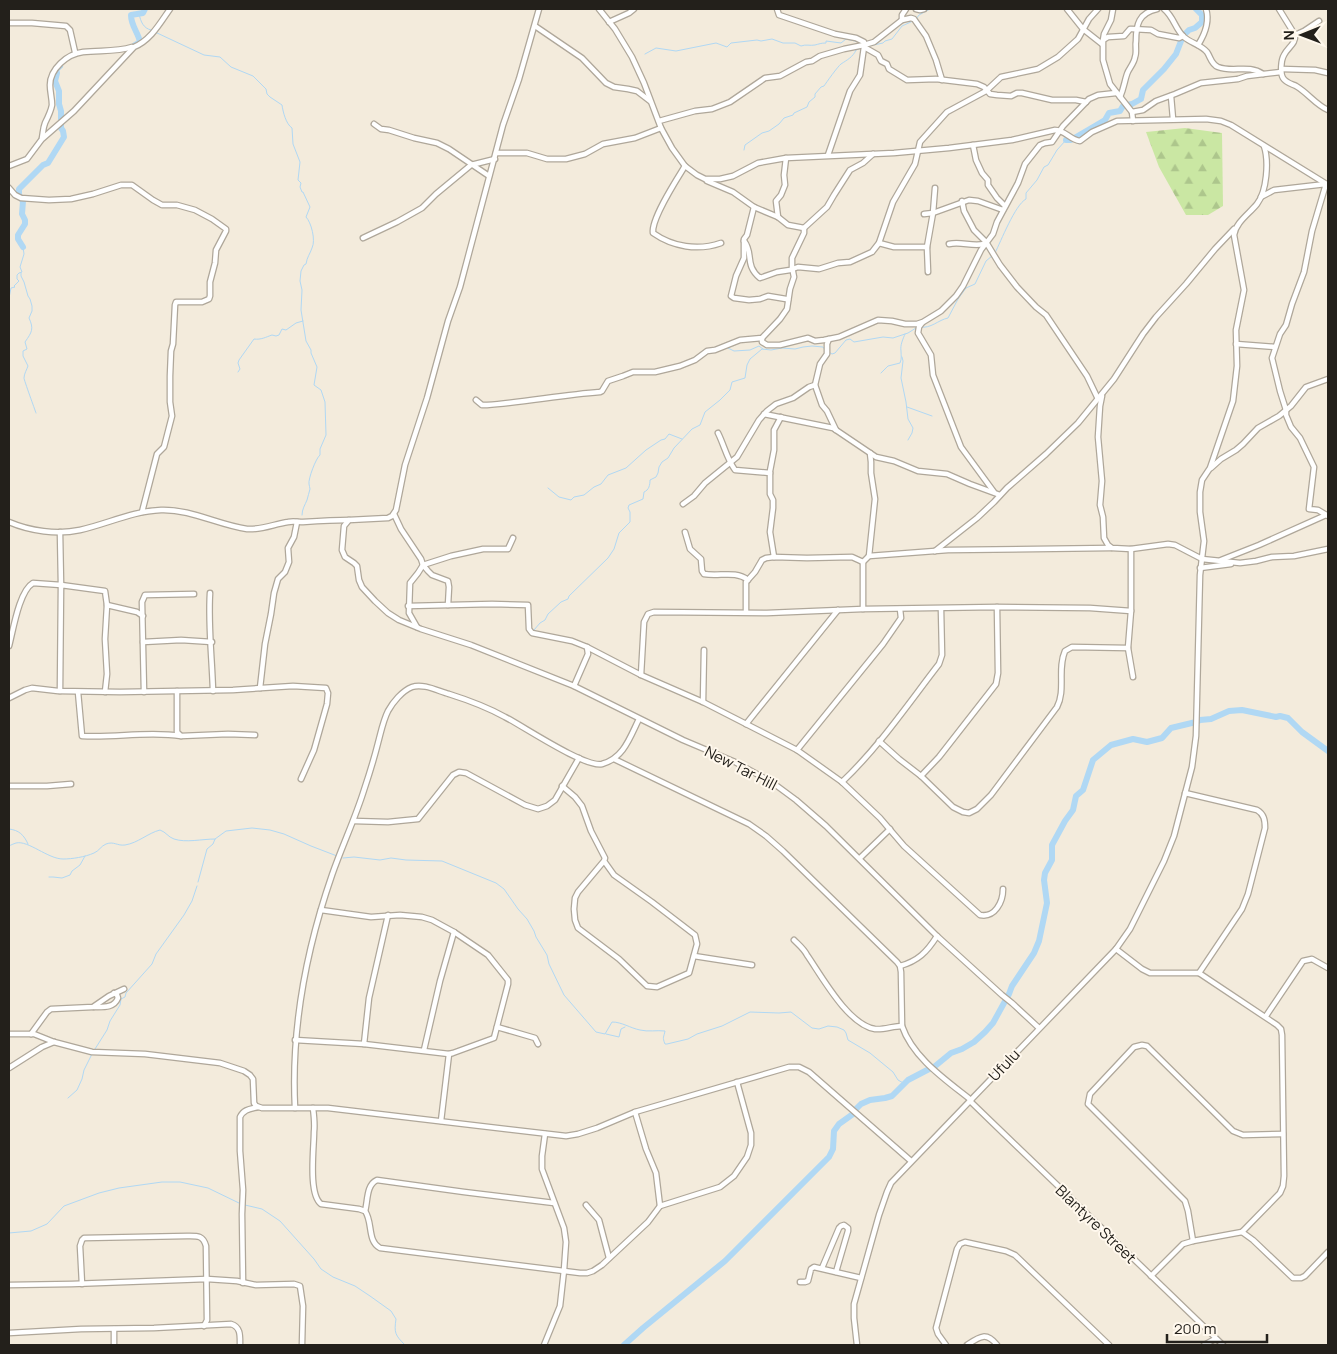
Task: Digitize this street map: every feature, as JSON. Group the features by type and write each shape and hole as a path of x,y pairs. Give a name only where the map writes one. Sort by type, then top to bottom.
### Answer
{"street":[{"path":"42,139 52,105 50,85 56,68 76,53 117,51 140,44 152,34 170,9"},
{"path":"9,522 30,529 60,532 82,530 142,512 160,510 191,514 252,529 287,522 385,518 394,514 405,466 427,398 451,311 460,287 503,125 519,79 539,9"},
{"path":"599,9 632,56 661,128 685,166 701,177 733,192 754,207 778,217 788,225 804,228"},
{"path":"609,22 634,9"},
{"path":"777,9 782,16 835,34 856,38 878,55 889,69 906,79 942,80 977,84 984,87 990,94 997,95 1012,96 1017,93 1052,100 1086,102"},
{"path":"902,20 902,15 906,9"},
{"path":"916,9 924,9"},
{"path":"1067,9 1083,29 1102,42"},
{"path":"744,241 749,252 750,264 758,277 763,278 800,266 819,269 850,262 872,252 879,243 893,202 914,168 920,142 948,110 986,91 1001,77 1038,69 1051,62 1068,49 1098,9"},
{"path":"1113,9 1102,42 1103,60 1110,84 1130,108 1133,121"},
{"path":"762,338 762,342 767,345 783,345 808,338 816,341 839,337 878,320 905,324 922,322 941,311 956,296 967,279 985,243 993,234 1004,208 1018,183 1025,164 1040,145 1052,142 1059,130 1092,97 1098,95 1118,95 1125,87 1127,74 1136,56 1137,30 1141,17 1146,12 1157,9"},
{"path":"1164,9 1171,15 1176,27 1183,36 1206,51 1210,60 1217,67 1251,69 1264,75"},
{"path":"1278,9 1296,39 1283,56 1282,77 1285,81 1297,86 1328,110"},
{"path":"1198,45 1206,30 1208,11"},
{"path":"658,121 712,109 734,100 765,78 780,76 820,56 874,42 902,20 911,18 918,24 926,36 942,80"},
{"path":"1295,35 1319,21"},
{"path":"9,23 66,26 70,30 73,48 76,53"},
{"path":"535,26 582,58 606,83 614,87 637,91 652,102"},
{"path":"1102,42 1108,37 1124,36 1130,29 1151,30 1158,34 1180,38 1183,36"},
{"path":"828,156 850,91 860,75 864,46"},
{"path":"9,166 27,159 42,139 74,111 134,47"},
{"path":"1130,108 1143,110 1156,101 1201,83 1264,75 1281,70 1315,70 1328,73"},
{"path":"1171,96 1173,119"},
{"path":"701,177 713,179 726,178 758,163 786,158 873,154 973,145 1012,140 1050,130 1059,130 1072,139 1080,141 1092,132 1112,123 1173,119 1221,121 1231,125 1327,184"},
{"path":"374,124 381,129 449,149 489,176"},
{"path":"363,238 422,208 472,165 495,156 527,153 547,159 566,159 585,154 603,144 635,138 661,128"},
{"path":"973,145 976,160 982,173 1004,208"},
{"path":"935,551 977,518 998,494 1059,441 1078,423 1104,392 1156,317 1261,197 1267,161 1264,146"},
{"path":"476,400 482,405 499,404 600,392 608,381 633,372 655,372 672,368 695,360 707,351 715,350 740,340 762,338 787,309 794,277 792,270 793,255 803,236 804,228 827,207 850,170 863,163 873,154"},
{"path":"778,217 776,201 785,185 786,158"},
{"path":"685,166 659,212 652,228 653,233 684,246 705,248 721,242"},
{"path":"1261,197 1274,190 1327,184"},
{"path":"1327,184 1312,231 1304,272 1286,325 1275,347 1272,361 1286,415 1314,467 1309,509 1318,510 1327,516"},
{"path":"9,188 13,194 21,198 50,200 70,199 115,186 132,185 162,205 177,205 195,210 226,229 216,250 209,299 202,302 176,302 175,305 170,376 172,416 164,447 156,454 142,512"},
{"path":"928,272 927,247 935,188"},
{"path":"924,214 933,213 969,200 1004,208"},
{"path":"962,201 964,211 970,223 1017,287 1046,315 1089,380 1098,399"},
{"path":"754,207 747,235 744,238 744,258 736,276 731,295 732,297 749,300 768,296 788,300"},
{"name":"Ufulu","path":"857,1345 853,1312 888,1187 911,1160 1116,950 1130,929 1174,836 1192,767 1196,736 1200,568 1204,541 1200,512 1200,492 1202,480 1208,471 1233,401 1237,366 1236,330 1244,290 1234,241 1236,227"},
{"path":"949,244 959,242 974,246 985,243"},
{"path":"879,243 894,247 927,247"},
{"path":"922,322 918,333 930,355 933,374 961,447 998,494"},
{"path":"829,339 826,348 827,354 819,366 815,385 822,405 836,430"},
{"path":"1236,344 1275,347"},
{"path":"1208,471 1221,459 1236,450 1258,428 1279,416 1291,406 1306,387 1328,379"},
{"path":"683,504 731,464 764,414 776,404 792,398 815,385"},
{"path":"1104,392 1100,402 1098,440 1102,482 1100,505 1103,517 1104,538 1112,548"},
{"path":"764,414 836,430 876,457 918,471 947,474 998,494"},
{"path":"774,557 770,532 773,500 770,494 770,473 774,450 774,430 781,417"},
{"path":"718,433 731,464 737,471"},
{"path":"863,609 863,562 869,556 875,499 870,453"},
{"path":"722,470 770,473"},
{"path":"394,514 423,565 430,573 448,581 448,605"},
{"path":"1220,561 1327,516"},
{"name":"New Tar Hill","path":"349,520 344,526 342,550 344,555 356,564 359,582 365,590 388,612 418,628 471,645 574,686 683,740 735,762 773,783 816,816 937,936 1038,1028"},
{"path":"260,688 274,593 278,579 285,572 289,562 288,548 294,537 297,522"},
{"path":"60,532 60,691"},
{"path":"685,532 690,549 700,560 704,574 730,574 748,580"},
{"path":"418,628 410,616 408,606 410,583 423,565 483,549 508,549 513,538"},
{"path":"869,556 935,551 1131,549 1168,544 1175,545 1202,559 1244,562"},
{"path":"1131,549 1131,611 1128,648 1133,677"},
{"path":"1200,568 1272,557 1294,556 1328,549"},
{"path":"746,612 746,584 762,560 766,558 852,557 863,562"},
{"path":"9,646 22,596 32,583 105,591 107,606 105,639 107,674 105,692"},
{"path":"210,593 212,691"},
{"path":"144,692 142,602 145,595 194,594"},
{"path":"408,606 528,605 529,629 532,633 572,641 587,647 703,702 797,750 842,782 880,818 902,844 980,914 985,916 996,909 1002,900 1003,889"},
{"path":"107,606 137,612 143,616"},
{"path":"641,674 644,622 648,614 654,612 767,613 863,609 998,608 1090,608 1131,611"},
{"path":"921,776 996,684 998,673 998,608"},
{"path":"842,782 862,762 941,660 941,609"},
{"path":"746,724 838,610"},
{"path":"797,750 884,644 901,618 900,610"},
{"path":"143,642 180,640 212,642"},
{"path":"574,686 588,654 587,647"},
{"path":"879,741 954,807 966,812 972,812 991,795 1057,708 1061,698 1061,665 1065,651 1072,647 1128,648"},
{"path":"703,702 704,650"},
{"path":"9,698 32,688 78,692 144,692 212,691 293,686 326,688 328,698 314,750 301,779"},
{"path":"295,1108 293,1077 295,1040 308,959 333,872 354,821 388,711 400,696 414,686 425,687 479,704 579,758 596,764 614,758 624,748 639,719"},
{"path":"176,691 177,732 181,736"},
{"path":"78,692 82,736 99,737 126,734 181,736 254,735"},
{"path":"354,821 388,822 418,819 452,776 457,773 466,773 533,808 542,808 555,800 579,758"},
{"path":"614,758 738,818 757,829 783,851 900,966 902,1026 873,1029 858,1020 828,987 806,952 794,940"},
{"path":"9,786 71,784"},
{"path":"562,786 582,806 590,831 605,858 604,861 614,875 695,935 697,941 689,973 657,987 647,986 607,949 578,928 574,917 578,892 604,861"},
{"path":"1185,793 1257,810 1262,815 1265,824 1254,874 1242,909 1199,973"},
{"path":"860,858 890,829"},
{"path":"295,1040 364,1044 449,1054 492,1039 495,1036 508,984 508,980 488,955 432,920 400,915 371,917 321,910"},
{"path":"364,1044 369,998 388,915"},
{"path":"424,1050 454,932"},
{"path":"900,966 914,962 919,958 937,936"},
{"path":"1116,950 1150,973 1199,973 1266,1016 1279,1026 1281,1032 1284,1176 1280,1194 1242,1232 1183,1244 1151,1276"},
{"path":"694,956 752,965"},
{"path":"1266,1016 1303,961 1312,959 1328,968"},
{"path":"93,1007 124,989"},
{"path":"31,1034 51,1009 106,1007 114,1003 118,998 114,994"},
{"name":"Blantyre Street","path":"902,1026 916,1050 936,1074 970,1101 1223,1345"},
{"path":"497,1027 535,1038 538,1044"},
{"path":"9,1034 38,1035 54,1042 92,1052 145,1054 220,1063 250,1075 253,1079 253,1100 258,1107"},
{"path":"9,1067 54,1042"},
{"path":"1193,1241 1185,1201 1088,1104 1090,1094 1134,1048 1142,1045 1147,1046 1233,1131 1243,1135 1282,1134"},
{"path":"440,1121 449,1054"},
{"path":"243,1283 243,1180 240,1151 240,1117 246,1110 258,1107 328,1108 566,1136 597,1128 634,1112 792,1067 802,1068 809,1072 911,1160"},
{"path":"554,1203 377,1180 370,1186 365,1211 369,1220 373,1241 380,1248 587,1273 599,1268 648,1222 660,1206 720,1187 734,1176 748,1157 751,1145 751,1133 737,1082"},
{"path":"313,1108 313,1160 316,1198 321,1204 365,1211"},
{"path":"634,1112 656,1173 660,1206"},
{"path":"544,1345 560,1306 566,1235 542,1169 545,1134"},
{"path":"586,1205 599,1220 609,1258"},
{"path":"822,1268 839,1228 844,1225 848,1228 848,1231 836,1272"},
{"path":"1242,1232 1293,1278 1305,1276 1328,1252"},
{"path":"82,1284 80,1243 84,1238 201,1237 206,1246 207,1320 204,1326"},
{"path":"946,1345 936,1328 957,1249 960,1244 965,1242 1015,1255 1109,1345"},
{"path":"800,1282 808,1281 813,1267 861,1278"},
{"path":"9,1285 207,1279 256,1285 294,1284 300,1286 303,1306 302,1345"},
{"path":"9,1332 231,1324 238,1328 240,1345"},
{"path":"114,1329 114,1345"},
{"path":"967,1345 976,1338 984,1336 991,1338 997,1345"},
{"path":"1204,1345 1215,1339"}],"green space":[{"path":"1185,128 1222,133 1223,206 1208,215 1186,215 1159,167 1146,132"}],"waterway":[{"path":"135,45 140,42 131,15 143,13 145,9"},
{"path":"916,19 919,15 930,9"},
{"path":"1066,140 1071,140 1105,120 1109,113 1120,111 1123,106 1141,99 1143,90 1176,54 1183,36 1202,22 1202,15 1196,9"},
{"path":"139,14 143,24 151,30"},
{"path":"869,46 892,39 902,26 913,21"},
{"path":"155,32 204,55 220,57 231,67 253,76 266,89 267,94 282,105 286,121 292,128 293,144 300,162 298,180 301,183 300,187 310,207 306,217 313,236 313,245 306,264 301,271 301,310 306,341 317,367 314,385 321,390 325,402 326,435 320,449 320,455 311,473 310,489 302,515"},
{"path":"645,54 656,48 676,51 716,43 727,47 731,43 772,39 783,43 795,43 801,46 826,43 826,41 841,43 846,39 859,42"},
{"path":"744,150 745,145 762,133 769,131 784,118 807,107 809,102 815,97 815,94 824,86 839,65 861,48"},
{"path":"23,247 18,239 18,235 25,224 22,214 23,201 19,195 19,189 43,165 48,163 64,137 61,128 59,91 55,81 56,70 60,66"},
{"path":"995,253 1017,208 1026,199 1026,193 1066,140"},
{"path":"9,298 11,288 15,287 19,281 17,275 22,272 20,267 24,254 23,247"},
{"path":"920,327 928,327 948,318 958,299 966,288 975,284 986,261 992,256"},
{"path":"21,273 32,306 29,318 32,330 25,342 27,349 23,351 23,356 28,366 24,378 36,413"},
{"path":"238,372 240,369 239,360 254,339 279,335 282,329 286,330 296,323 303,321"},
{"path":"829,352 835,353 846,340 850,339 854,342 883,337 893,338 916,328"},
{"path":"881,373 888,366 900,363 901,344 905,334"},
{"path":"726,347 734,351 750,350 759,346 763,349"},
{"path":"534,630 545,620 548,614 561,602 568,599 608,558 614,549 619,533 630,522 629,505 643,499 650,480 656,477 662,462 668,458 674,448 692,429 700,425 705,412 730,390 732,382 745,378 750,359 762,349 795,349 812,346 823,347 825,350"},
{"path":"902,357 901,378 908,419 913,428 908,440"},
{"path":"907,407 932,416"},
{"path":"548,488 559,497 571,500 574,497 584,495 601,484 608,475 626,468 646,450 665,439 669,434 682,439"},
{"path":"934,1067 951,1053 974,1042 993,1023 1012,986 1034,953 1039,941 1047,903 1044,880 1045,873 1052,860 1052,845 1073,810 1076,796 1083,790 1093,760 1111,745 1133,739 1147,742 1162,738 1171,728 1211,719 1229,711 1242,710 1288,718 1302,732 1328,751"},
{"path":"198,882 207,849 213,844 215,839 226,831 252,828 270,830 337,856"},
{"path":"9,829 16,830 25,838 28,844"},
{"path":"9,846 16,843 26,844 51,856 67,859 78,858 96,852 109,843 130,844 160,830 179,840 215,839"},
{"path":"49,877 62,878 70,875 80,865 85,856"},
{"path":"343,858 442,861 496,883 504,889 527,919 547,955 549,964 564,995 596,1032 605,1034 612,1022 616,1022 643,1031 665,1031 664,1040 665,1044 667,1044 688,1039 722,1026 750,1012 791,1012 812,1028 819,1029 828,1026 844,1030 848,1040 870,1053 893,1072 898,1080 905,1084"},
{"path":"95,1049 107,1030 120,1005 121,999 125,997 126,993 152,964 156,954 184,915 192,901 197,886"},
{"path":"606,1034 619,1037 621,1029 625,1027"},
{"path":"68,1098 77,1090 92,1054"},
{"path":"856,1109 861,1104 870,1100 892,1096 908,1080 931,1068"},
{"path":"624,1345 725,1261 829,1157 833,1149 834,1131 839,1124 853,1114"},
{"path":"9,1233 31,1231 47,1224 64,1206 99,1193 162,1182 180,1182 208,1188 241,1204"},
{"path":"9,1184 9,1194"},
{"path":"245,1205 262,1209 280,1221 321,1269 333,1277 355,1286 391,1311 396,1319 396,1334 405,1345"}]}
